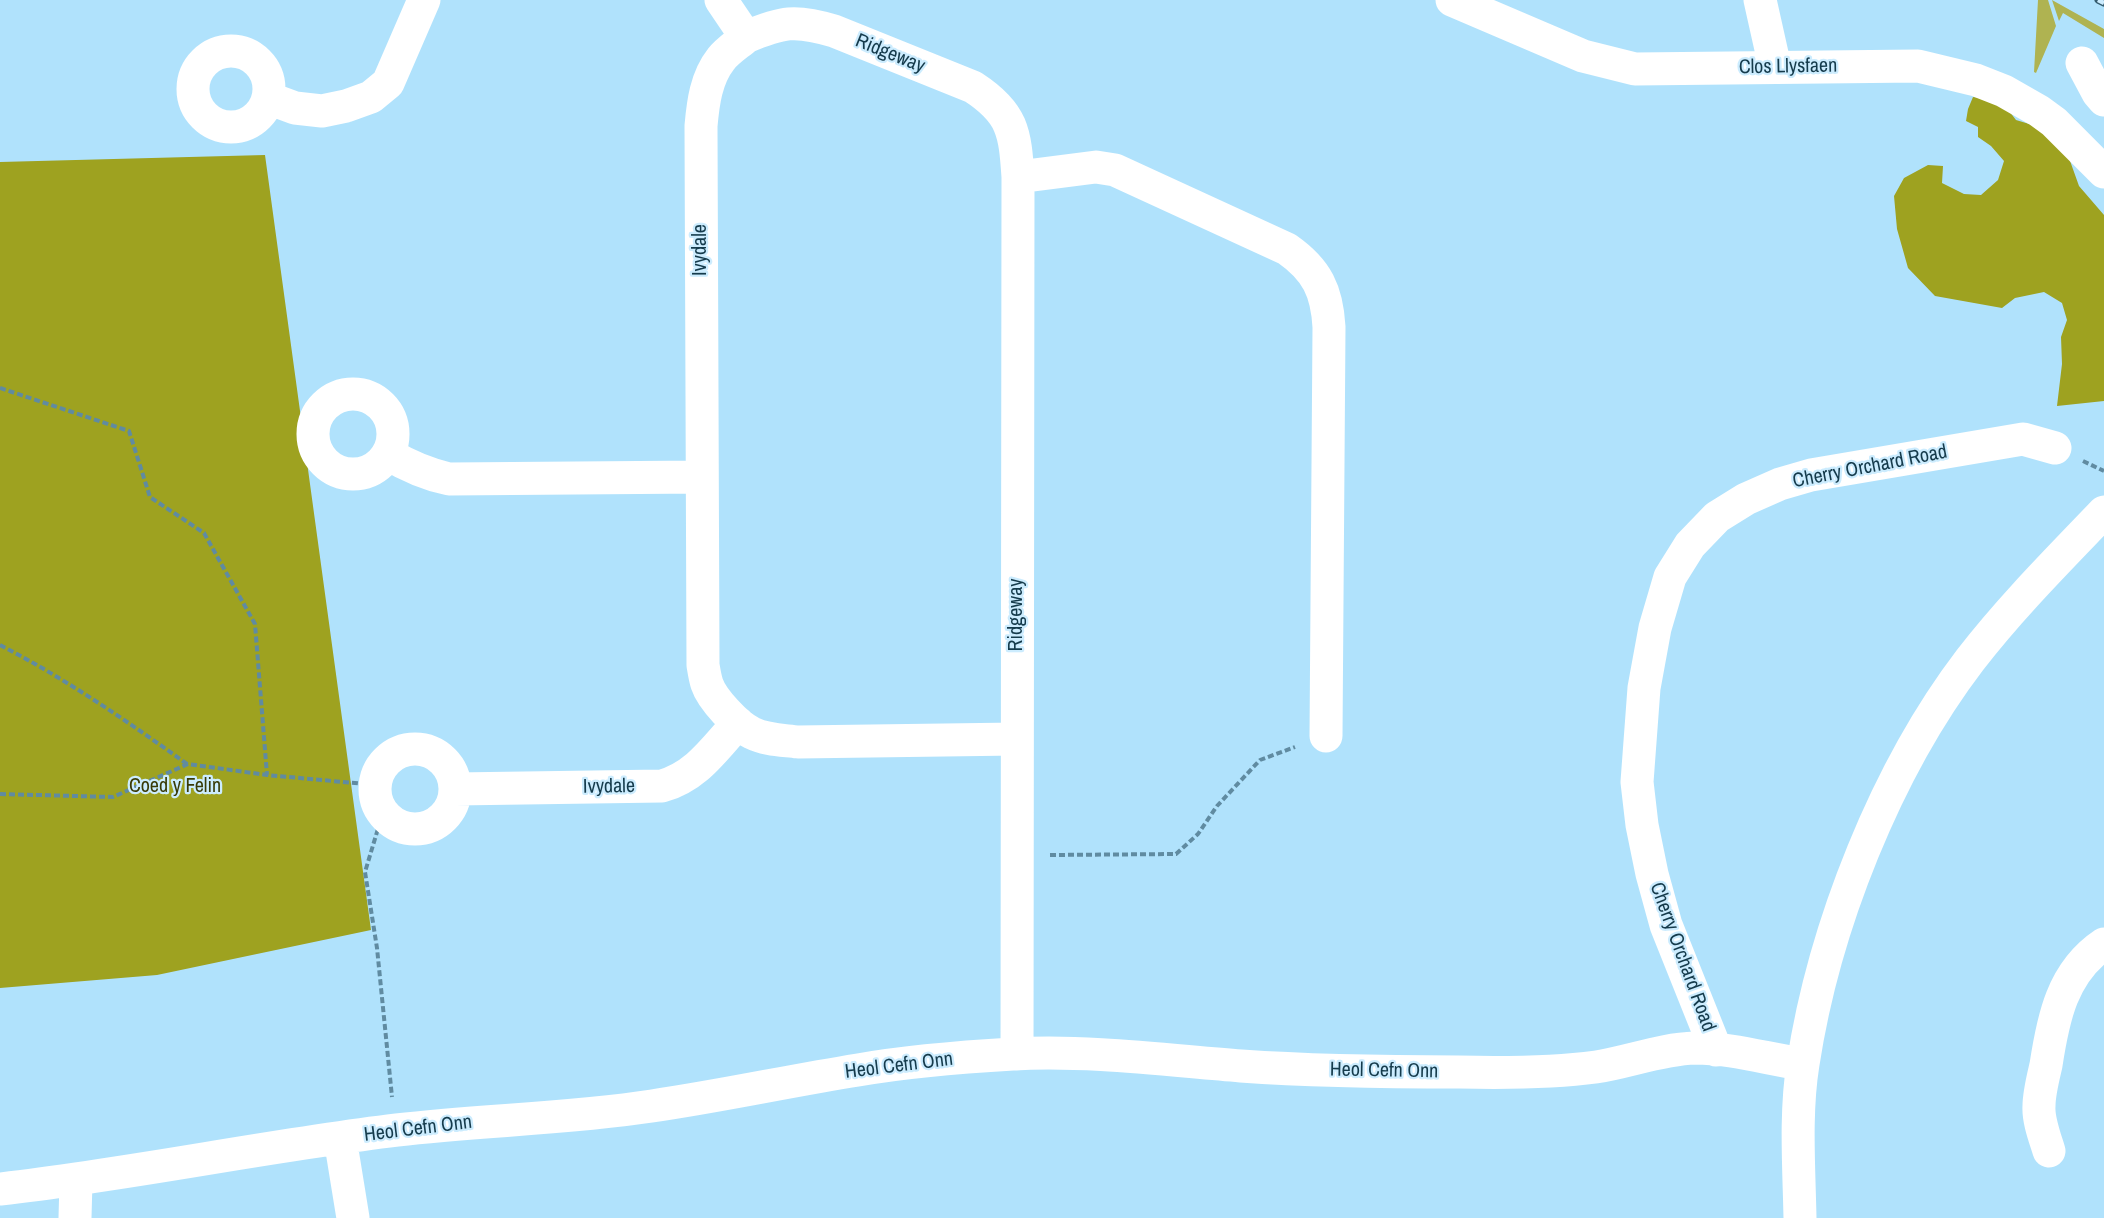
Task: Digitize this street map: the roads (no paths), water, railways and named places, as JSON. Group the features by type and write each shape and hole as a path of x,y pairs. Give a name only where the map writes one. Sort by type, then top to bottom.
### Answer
{"street":[{"path":"268,98 295,108 322,111 371,97 388,83 424,0"},
{"path":"721,0 746,38"},
{"name":"Clos Llysfaen","path":"1452,0 1583,56 1635,69 1918,66 1976,80 2004,91 2039,111 2054,122 2104,172"},
{"path":"1760,0 1775,67"},
{"name":"Ridgeway","path":"746,38 769,27 791,22 812,24 834,31 973,87 992,99 1006,117 1016,140 1018,177 1017,1054"},
{"name":"Ivydale","path":"746,38 721,59 709,81 703,99 701,126 703,665 707,686 718,702 738,723 751,732 771,739 798,742 1017,739"},
{"path":"2082,63 2104,100"},
{"path":"1018,177 1096,167 1115,170 1287,249 1304,261 1318,280 1328,304 1329,327 1326,736"},
{"name":"Cherry Orchard Road","path":"1716,1050 1666,925 1652,874 1636,783 1644,688 1655,628 1670,577 1690,545 1717,517 1746,499 1780,484 1811,475 2023,439 2055,448"},
{"path":"388,454 429,475 448,479 702,477"},
{"path":"1800,1218 1799,1105 1803,1064 1816,1002 1848,891 1876,823 1911,751 1937,708 1970,661 2034,585 2100,523"},
{"name":"Ivydale","path":"455,789 662,786 679,781 696,769 738,723"},
{"path":"412,749 433,753 452,773 455,789 454,801 447,813 433,825 419,829 405,828 393,822 379,799 379,772 387,761 398,753 412,749"},
{"path":"2049,1151 2038,1108 2053,1021 2062,994 2078,968 2104,944"},
{"name":"Heol Cefn Onn","path":"0,1190 76,1181 396,1130 569,1116 651,1106 926,1060 1061,1053 1281,1068 1480,1072 1569,1070 1695,1048 1803,1064"},
{"path":"340,1138 352,1218"},
{"path":"75,1218 76,1181"}],"railway":[{"path":"2098,0 2104,3"}],"park label":[{"name":"Coed y Felin","path":"175,787"}]}
